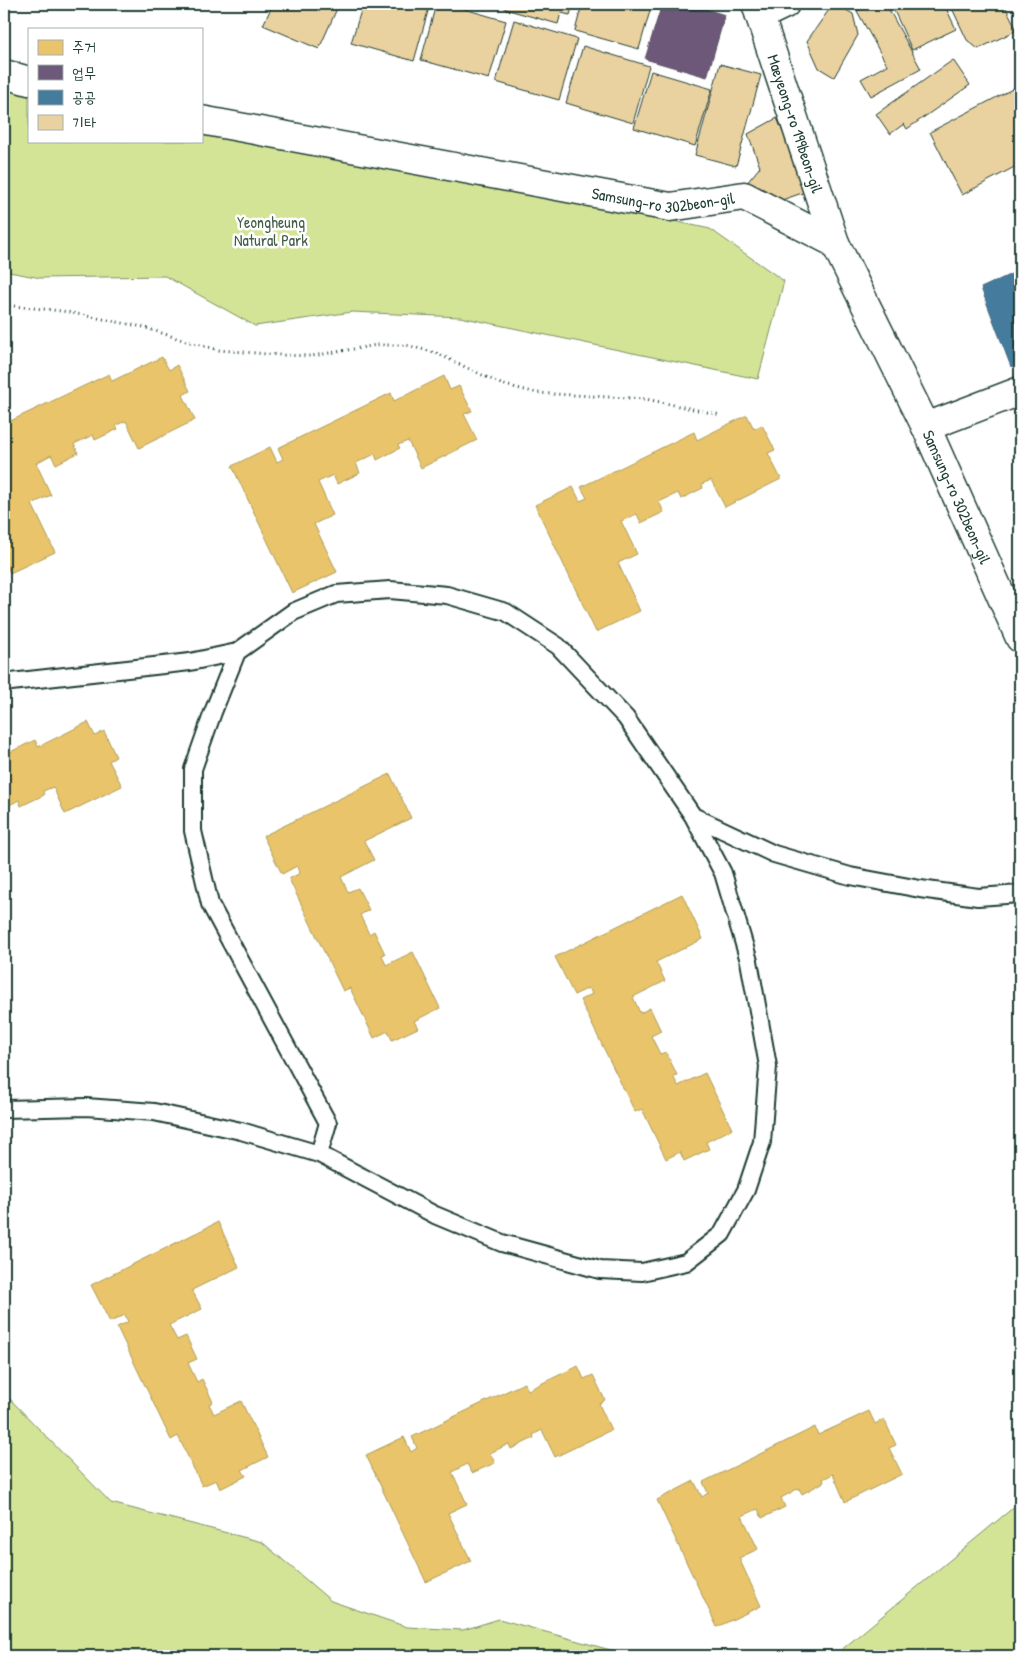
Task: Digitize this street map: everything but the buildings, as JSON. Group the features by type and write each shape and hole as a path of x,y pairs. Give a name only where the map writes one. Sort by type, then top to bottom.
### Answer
{"street":[{"path":"758,10 785,4"},
{"name":"Maeyeong-ro 199beon-gil","path":"758,10 836,244"},
{"path":"4,74 28,81"},
{"name":"Samsung-ro 302beon-gil","path":"202,120 670,207 744,196 836,244 926,427 1020,638"},
{"path":"926,427 1020,391"}],"lane":[{"path":"4,684 190,662 237,652 293,612 336,594 390,590 447,595 506,612 558,646 626,718 693,816 723,873 749,962 768,1066 762,1142 746,1190 722,1234 686,1262 642,1272 600,1270 502,1243 434,1215 319,1154 241,1131 154,1112 86,1108 4,1109"},
{"path":"237,652 193,769 193,831 210,904 328,1123 319,1154"},
{"path":"693,816 774,854 850,876 978,897 1020,894"}],"path":[{"path":"4,305 62,310 144,327 186,342 227,350 312,356 377,345 406,345 436,353 501,384 537,393 646,399 720,414"}],"green space":[{"name":"Yeongheung Natural Park","path":"4,85 28,92 28,142 202,142 202,127 449,172 710,229 784,281 758,379 460,317 352,312 255,326 165,276 41,278 4,271"},
{"path":"4,1393 111,1503 262,1542 331,1601 407,1627 463,1630 499,1619 632,1656 4,1656"},
{"path":"1020,1502 1020,1656 834,1656"}]}
